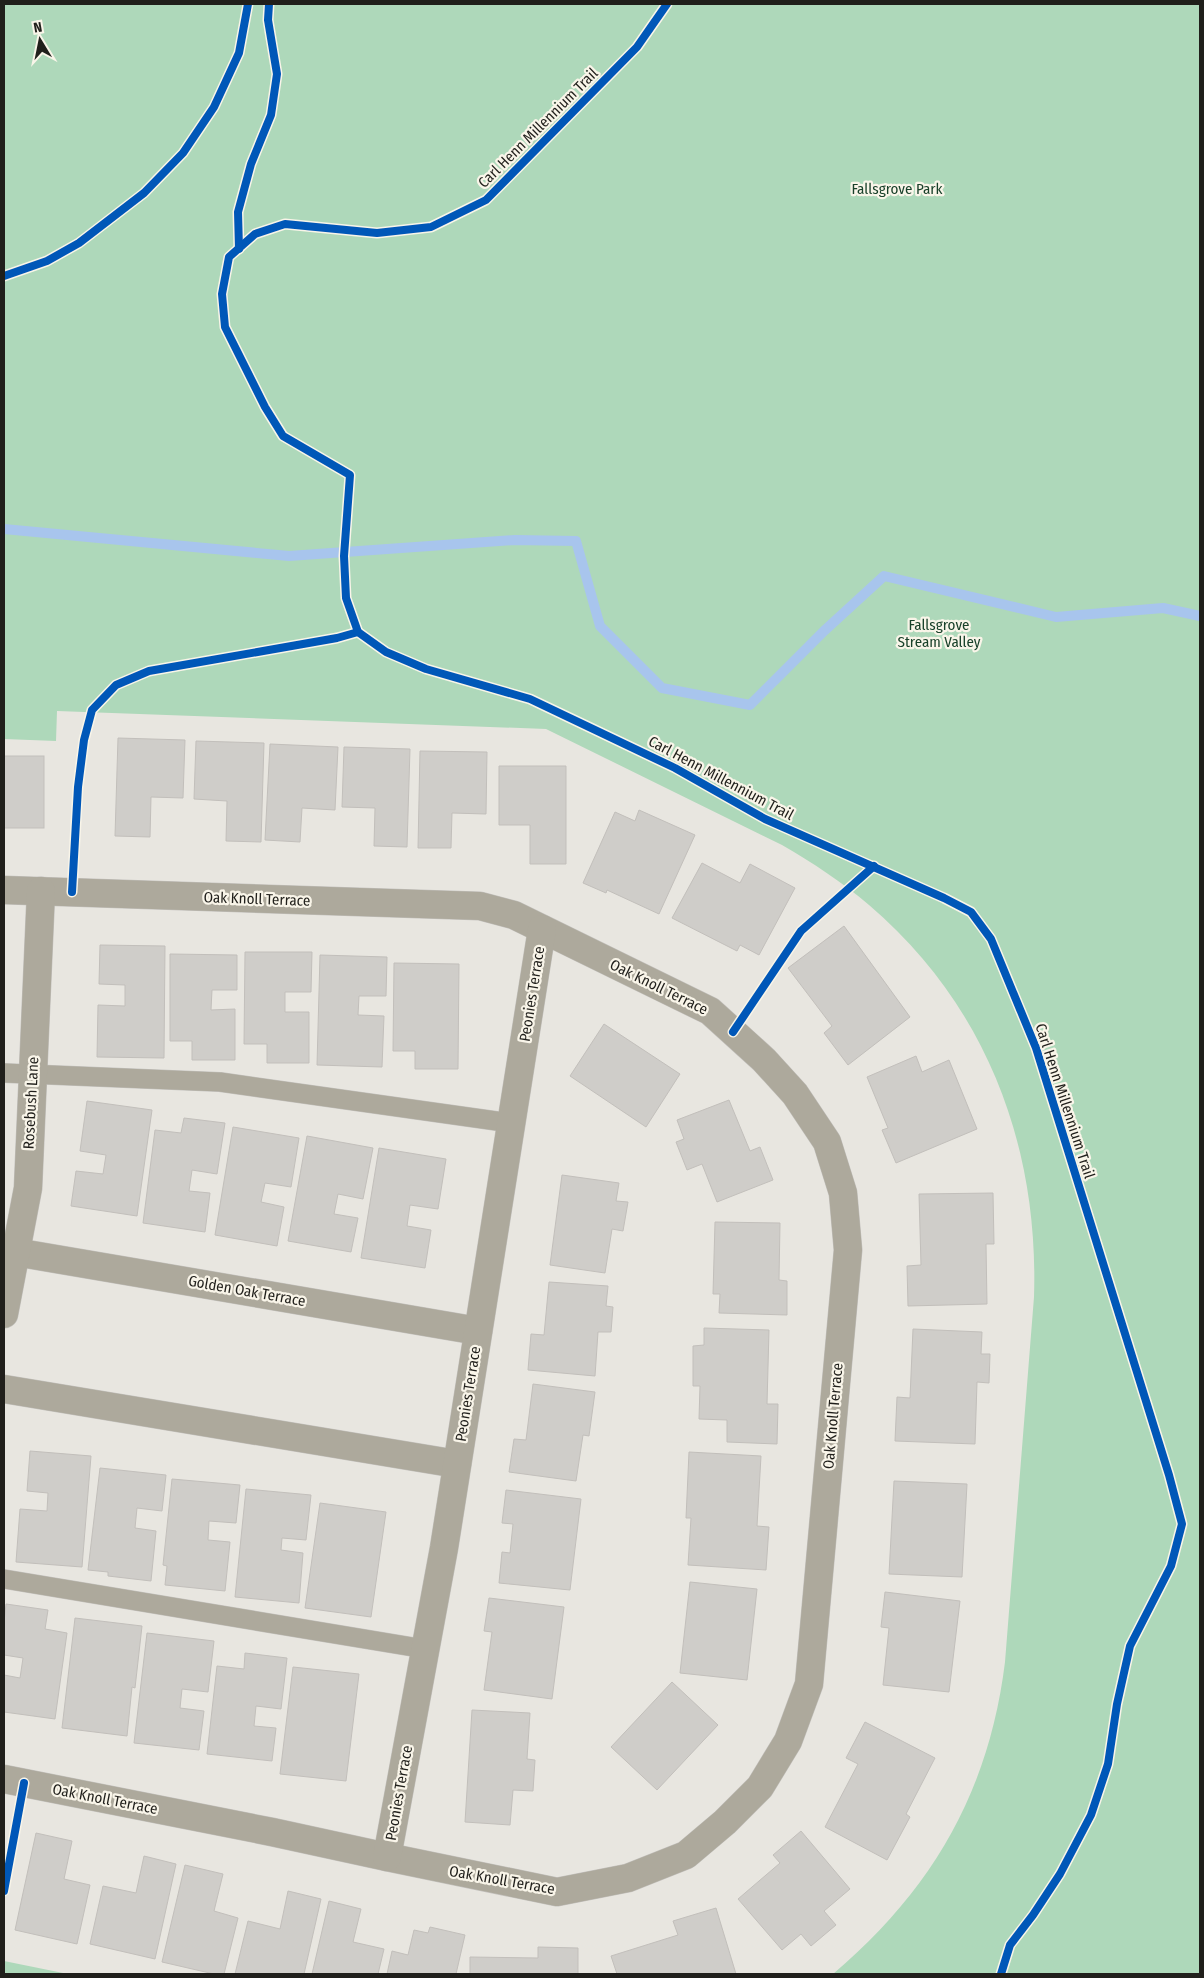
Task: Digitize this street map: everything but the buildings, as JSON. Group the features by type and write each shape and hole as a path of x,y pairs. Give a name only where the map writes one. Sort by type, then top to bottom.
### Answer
{"street":[{"name":"Oak Knoll Terrace","path":"4,890 480,906 514,915 710,1012 764,1060 795,1094 826,1142 843,1193 848,1250 809,1684 788,1741 760,1787 725,1822 686,1855 628,1878 557,1892 387,1858 272,1832 4,1779"},
{"name":"Rosebush Lane","path":"4,1314 28,1188 42,891"},
{"name":"Peonies Terrace","path":"387,1858 457,1464 542,929"},
{"name":"Golden Oak Terrace","path":"15,1252 478,1331"},
{"path":"4,1389 457,1464"}],"lane":[{"path":"4,1073 220,1082 511,1123"},
{"path":"4,1579 425,1649"}],"green space":[{"name":"Fallsgrove Stream Valley","path":"4,4 1200,4 1200,1974 833,1974 868,1942 927,1873 950,1835 970,1796 985,1754 997,1709 1005,1662 1034,1297 1033,1241 1027,1186 1015,1133 997,1082 974,1033 945,987 910,944 859,897 827,873 794,852 546,729 57,711 56,741 4,739"},
{"path":"4,1961 68,1974 4,1974"}],"waterway":[{"path":"4,529 289,556 515,540 576,541 600,626 662,688 750,705 824,631 884,576 1056,617 1163,608 1200,616"}],"cycle path":[{"path":"4,276 47,261 79,243 144,193 183,153 214,107 239,53 248,4"},
{"path":"239,249 238,212 251,164 271,115 277,74 268,20 269,4"},
{"name":"Carl Henn Millennium Trail","path":"667,4 637,47 486,200 431,227 377,233 285,224 255,234 229,257 222,294 225,327 265,407 283,436 350,475 344,556 346,598 358,632 386,652 426,669 530,699 675,768 765,819 944,898 971,912 991,939 1036,1048 1169,1475 1182,1524 1171,1566 1130,1646 1117,1704 1108,1764 1091,1815 1060,1874 1033,1915 1010,1945 1001,1974"},
{"path":"72,892 78,787 84,740 92,710 116,685 149,671 337,638 358,632"},
{"path":"733,1032 801,931 874,866"},
{"path":"4,1891 24,1783"}],"park label":[{"name":"Fallsgrove Park","path":"897,189"}]}
